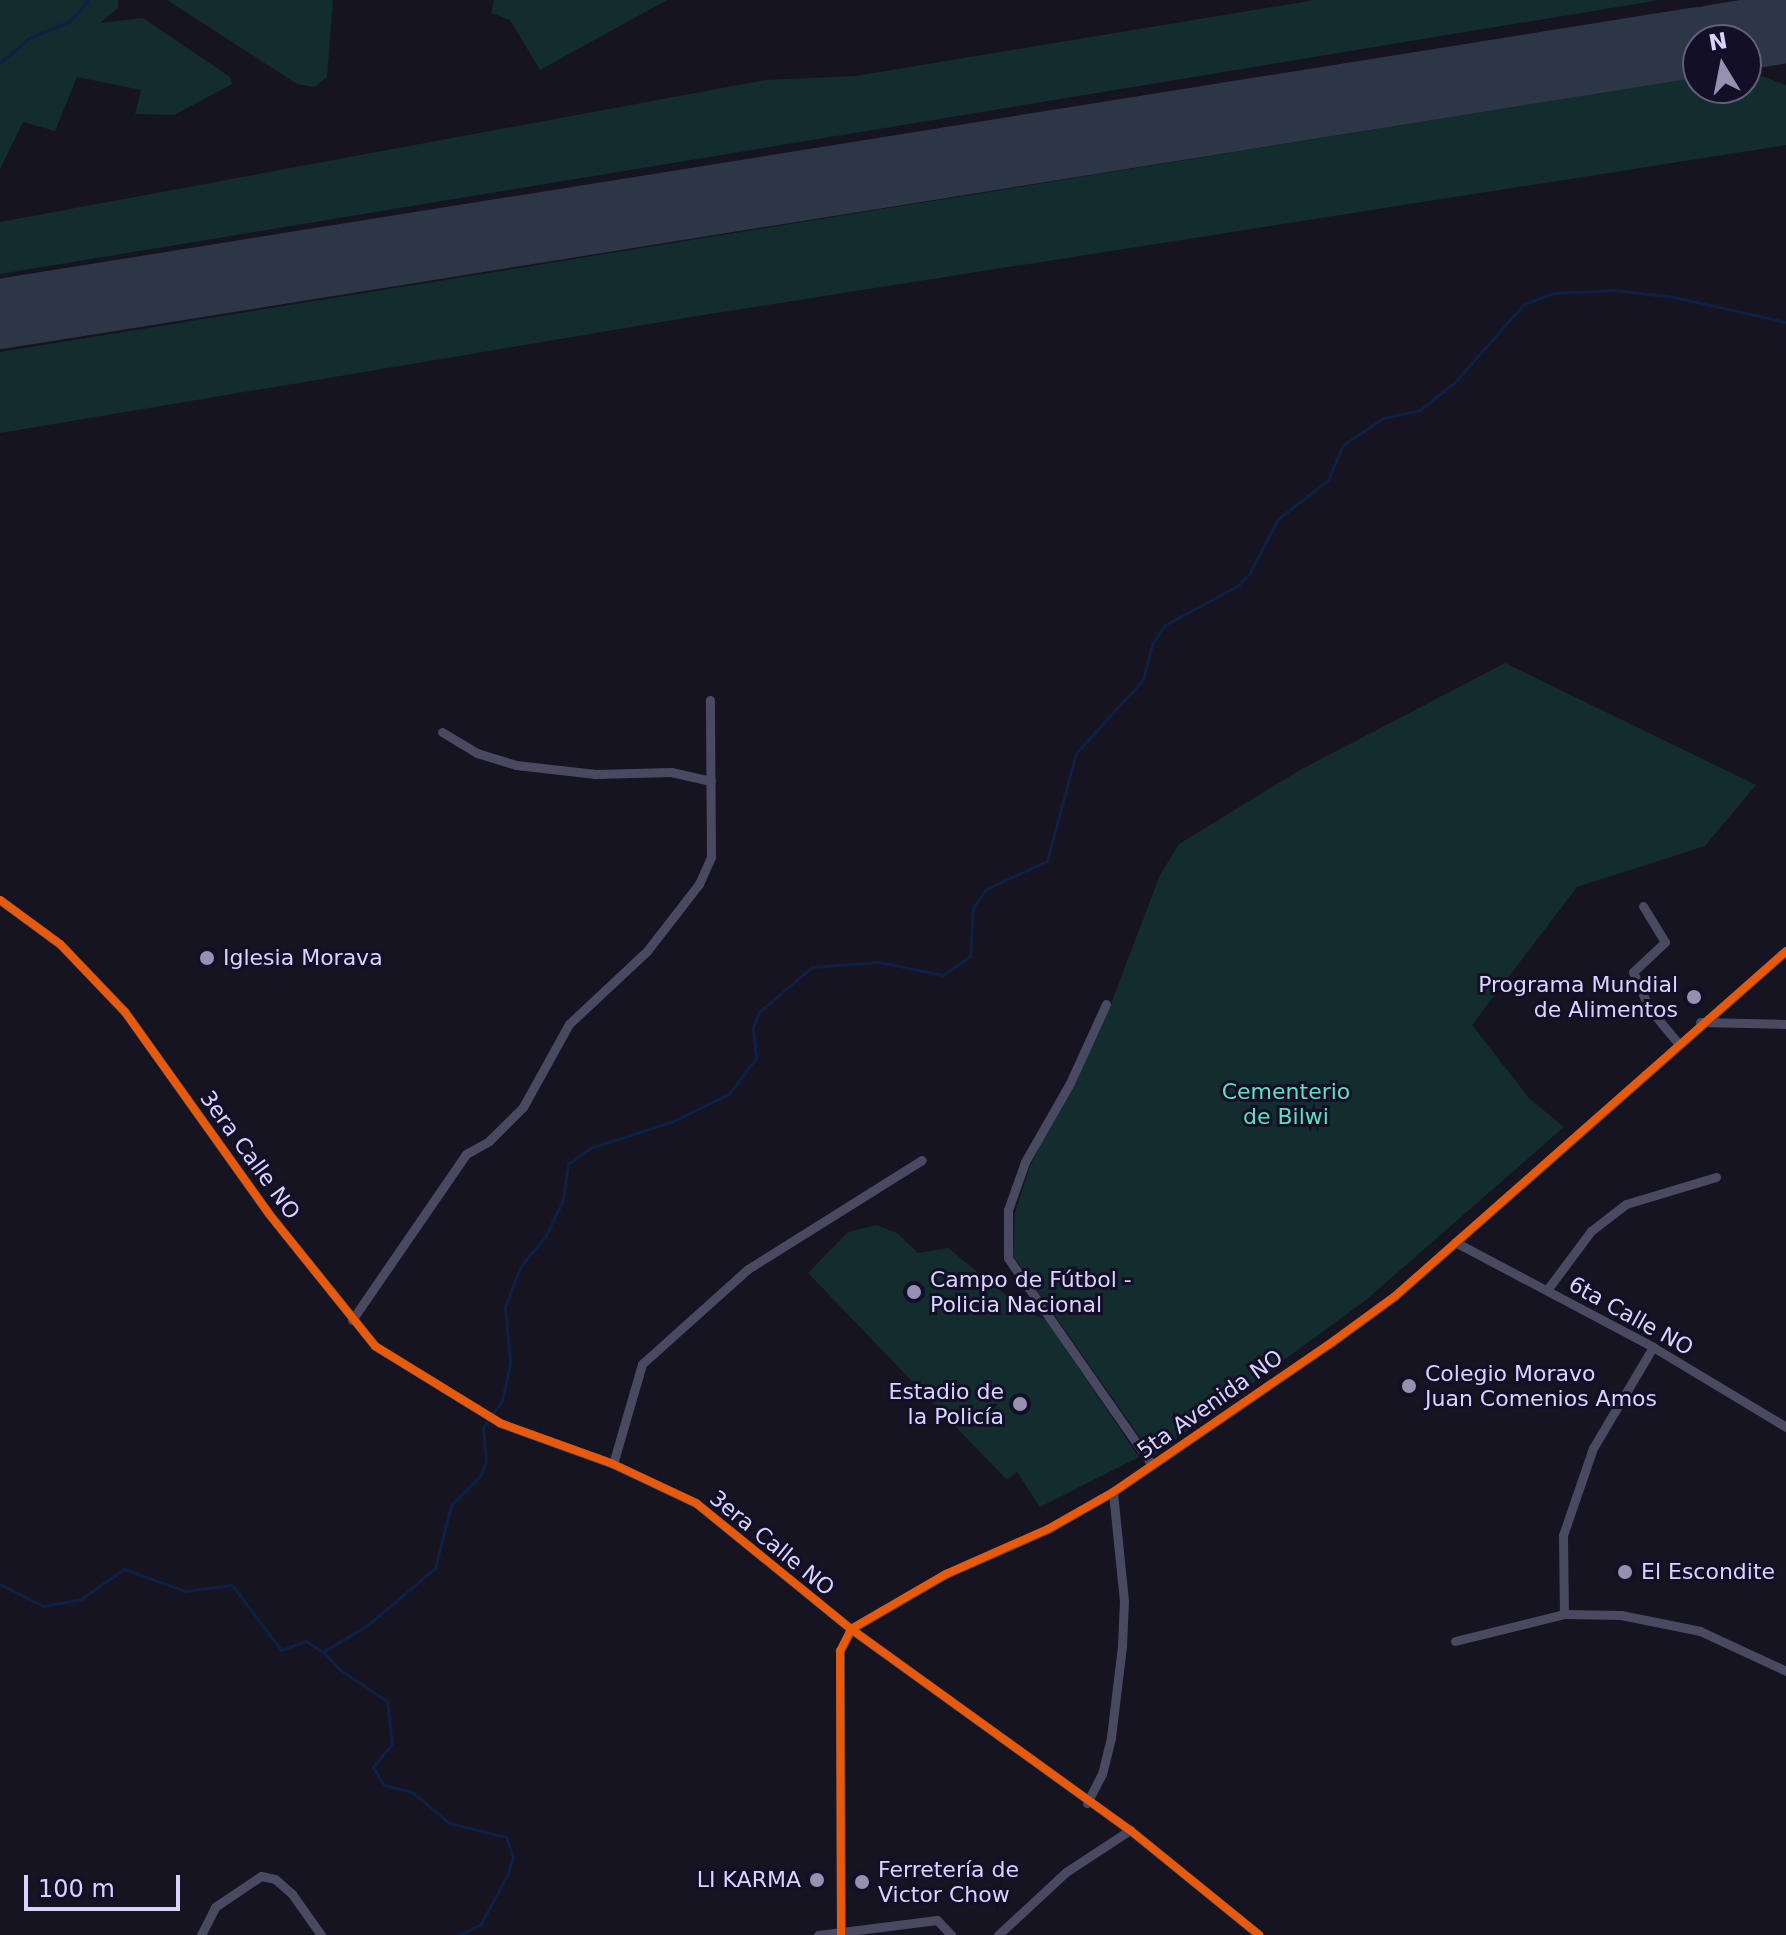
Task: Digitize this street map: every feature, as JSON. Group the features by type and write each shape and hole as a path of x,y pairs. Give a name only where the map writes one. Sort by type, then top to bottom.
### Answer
{"street":[{"path":"352,1320 466,1154 489,1141 523,1107 569,1024 647,951 699,884 711,857 710,700"},
{"path":"442,732 477,753 516,765 595,774 671,772 711,781"},
{"name":"3era Calle NO","path":"0,900 60,944 122,1008 352,1320 375,1346 500,1423 613,1464 696,1503 851,1629 1087,1803 1130,1830 1259,1935"},
{"path":"1643,906 1665,942 1633,972 1649,1008 1677,1042"},
{"name":"5ta Avenida NO","path":"851,1629 946,1574 1048,1529 1113,1492 1395,1296 1677,1042 1786,951"},
{"path":"1106,1004 1070,1083 1025,1162 1008,1210 1008,1258 1152,1465"},
{"path":"1700,1022 1786,1024"},
{"path":"613,1464 642,1364 748,1269 922,1160"},
{"path":"1547,1290 1591,1231 1626,1204 1716,1177"},
{"name":"6ta Calle NO","path":"1455,1242 1653,1347 1786,1427"},
{"path":"1564,1614 1563,1535 1593,1448 1653,1347"},
{"path":"1087,1803 1102,1774 1111,1737 1122,1646 1124,1601 1113,1492"},
{"path":"1455,1641 1564,1614 1621,1615 1700,1631 1786,1671"},
{"path":"841,1934 840,1651 851,1629"},
{"path":"998,1935 1066,1872 1130,1830"},
{"path":"201,1935 215,1907 261,1876 275,1879 292,1894 321,1935"},
{"path":"818,1935 937,1920 951,1935"}],"green space":[{"path":"0,0 118,0 118,8 100,23 143,18 230,77 232,84 174,115 135,114 141,90 77,77 55,131 23,122 0,169"},
{"path":"167,0 333,0 327,77 315,87 297,84"},
{"path":"494,0 667,0 540,70 510,20 491,13"},
{"path":"1315,0 1660,0 0,274 0,222 765,80 855,76"},
{"path":"1762,76 1786,85 1786,145 710,314 0,433 0,352 1682,80 1682,104 1762,104"},
{"name":"Cementerio de Bilwi","path":"1505,663 1756,785 1705,846 1577,887 1472,1025 1530,1099 1564,1127 1366,1300 1153,1456 1013,1256 1015,1213 1030,1166 1109,1009 1160,875 1179,844 1300,770"},
{"path":"876,1225 897,1233 918,1253 948,1248 1026,1311 1046,1320 1139,1457 1040,1507 1017,1472 1007,1480 808,1273 848,1232"}],"waterway":[{"path":"0,63 29,38 70,21 88,0"},
{"path":"323,1652 369,1624 435,1568 451,1505 480,1476 486,1462 483,1427 502,1401 510,1362 505,1307 520,1267 545,1237 563,1200 568,1164 590,1148 671,1122 729,1094 756,1058 753,1027 759,1012 812,967 879,962 943,975 970,956 973,908 986,889 1047,861 1076,753 1143,680 1152,644 1165,625 1237,586 1249,574 1278,519 1328,480 1343,445 1383,418 1420,410 1455,382 1524,304 1555,293 1614,290 1674,297 1786,322"},
{"path":"0,1584 43,1606 81,1599 124,1569 185,1591 232,1585 281,1650 306,1641 323,1652 339,1669 387,1701 392,1744 373,1767 384,1785 412,1792 449,1823 506,1837 513,1856 508,1874 480,1925 459,1935"}],"taxiway":[{"path":"1764,32 1786,44"}],"runway":[{"path":"1762,32 1786,28"},
{"path":"0,314 1682,45"}],"cycle path":[{"path":"0,900 60,944 125,1012 269,1214 375,1346 500,1423 613,1464 696,1503 851,1629 1130,1830 1259,1935"},
{"path":"841,1935 840,1651 851,1629 946,1574 1048,1529 1113,1492 1332,1342 1395,1296 1786,951"}],"place":[{"name":"Iglesia Morava","path":"207,958"},
{"name":"Programa Mundial de Alimentos","path":"1694,997"},
{"name":"Campo de Fútbol - Policia Nacional","path":"914,1292"},
{"name":"Colegio Moravo Juan Comenios Amos","path":"1409,1386"},
{"name":"Estadio de la Policía","path":"1020,1404"},
{"name":"El Escondite","path":"1625,1572"},
{"name":"LI KARMA","path":"817,1880"},
{"name":"Ferretería de Victor Chow","path":"862,1882"}]}
